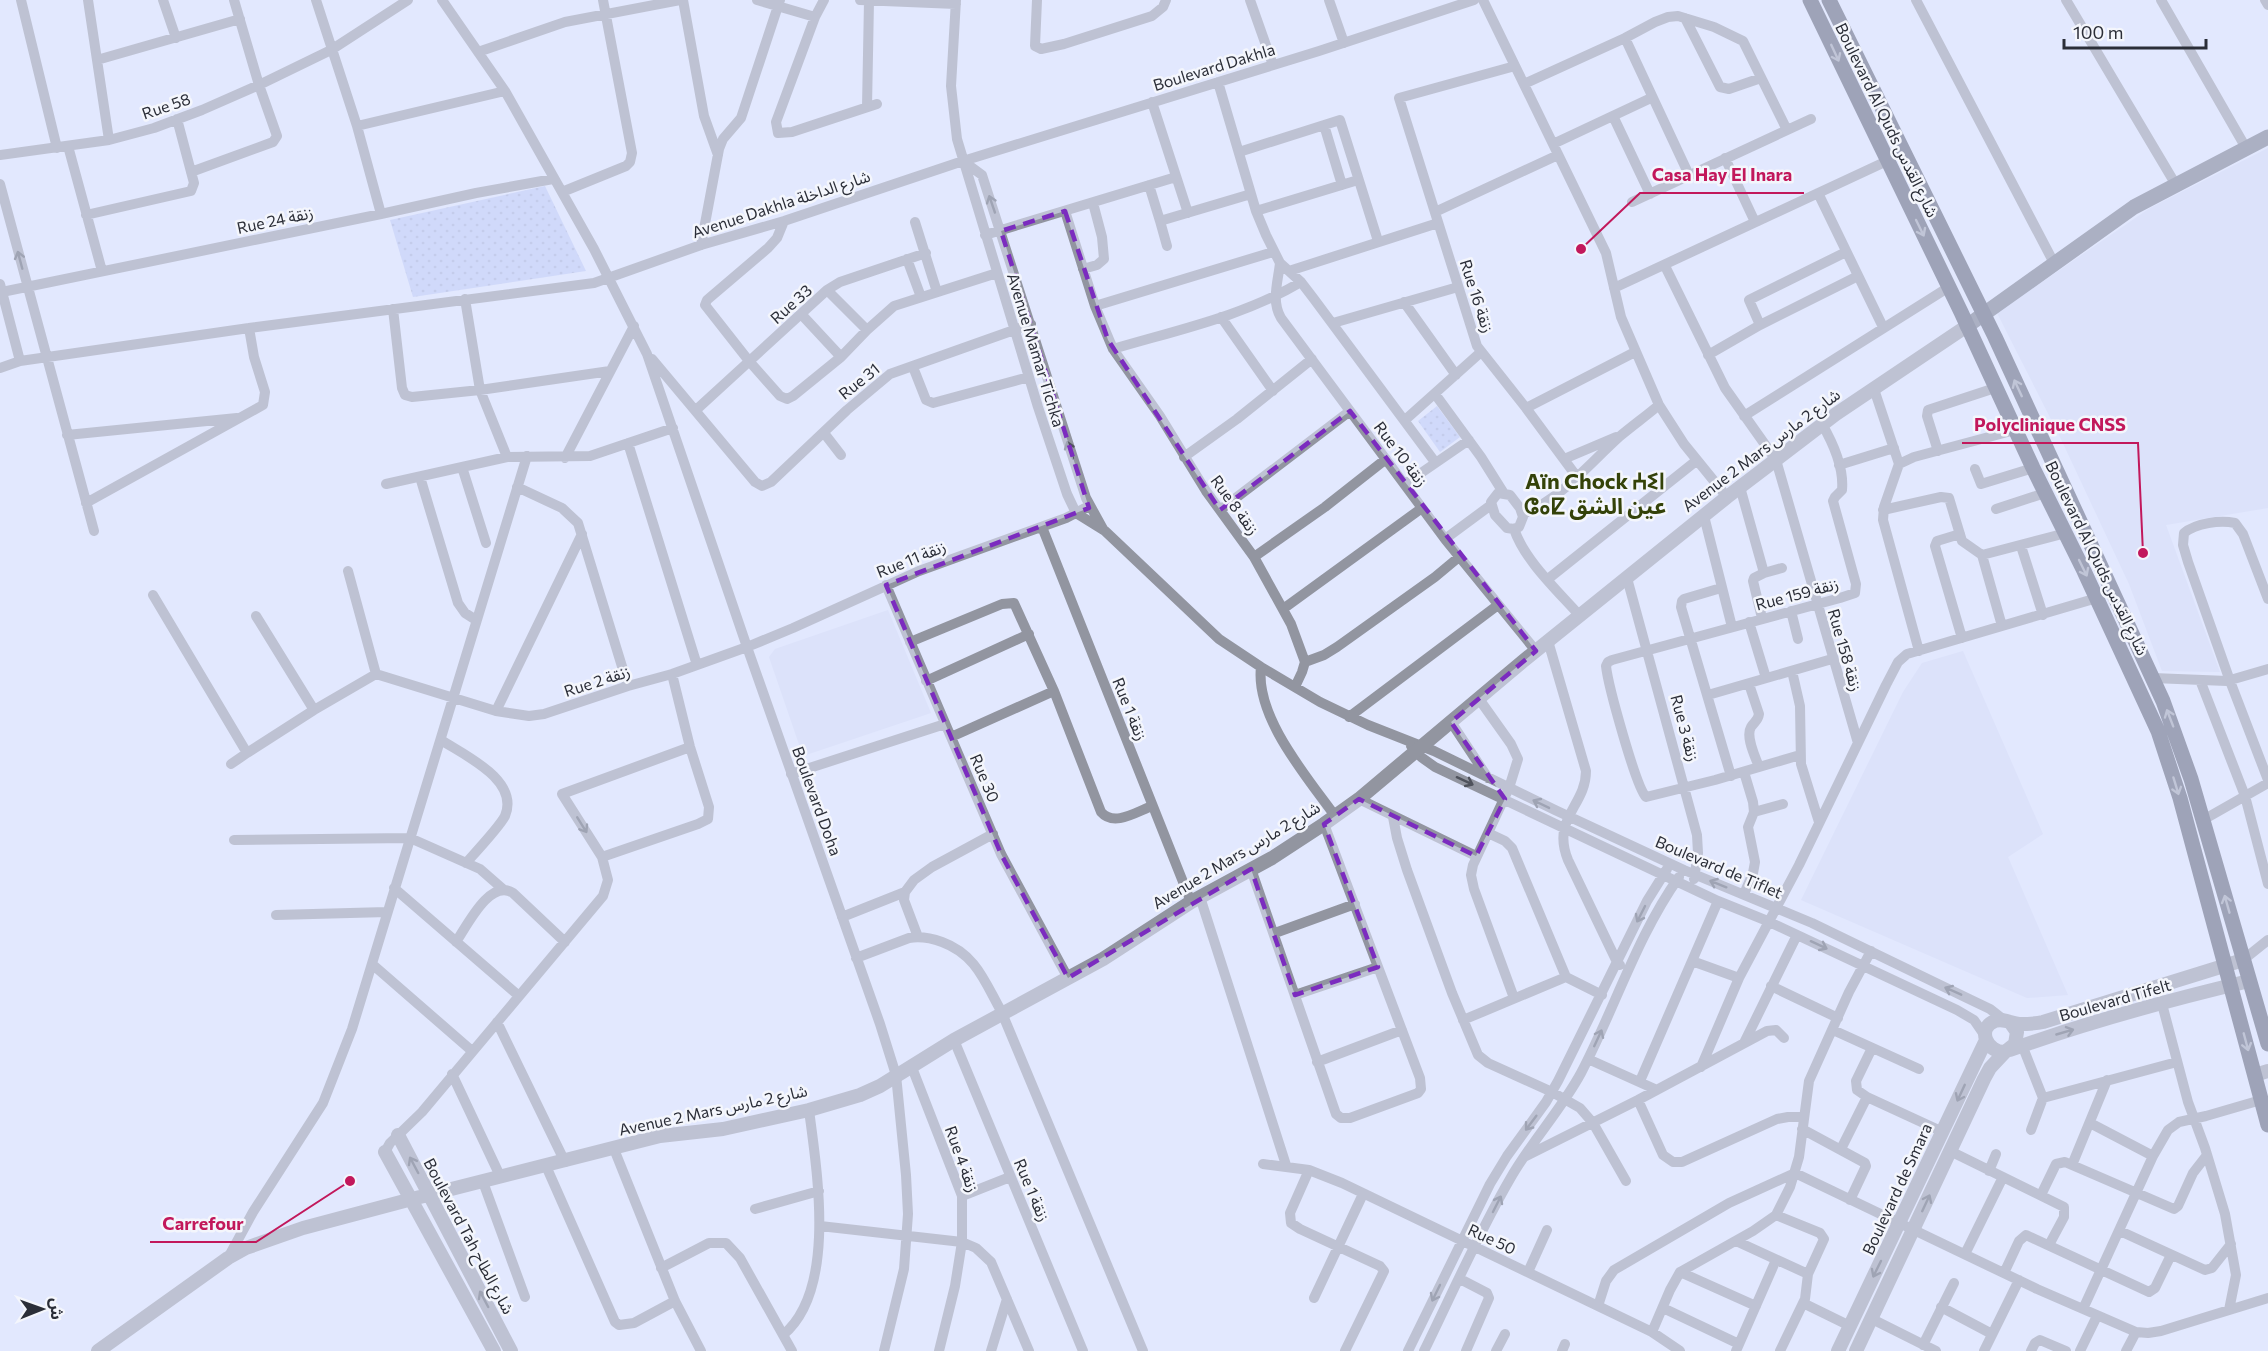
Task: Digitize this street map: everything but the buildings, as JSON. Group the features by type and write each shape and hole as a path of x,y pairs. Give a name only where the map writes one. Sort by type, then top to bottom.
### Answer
{"main road":[{"name":"Boulevard Al Quds شارع القدس","path":"1810,0 2138,683 2170,765 2231,986 2262,1073 2268,1125"},
{"name":"Boulevard Al Quds شارع القدس","path":"1829,0 1983,315 2153,678 2186,762 2268,1044"},
{"name":"Avenue 2 Mars شارع 2 مارس","path":"1966,326 2134,207 2268,137"}],"street":[{"path":"21,0 63,147 87,215 102,272"},
{"path":"88,0 109,140"},
{"path":"162,0 176,38"},
{"path":"191,172 276,140 278,133 259,86 234,0"},
{"path":"316,0 357,126 381,214"},
{"path":"331,50 408,0"},
{"name":"Boulevard Doha","path":"442,0 505,91 609,278 647,354 896,1075 906,1175 908,1237 900,1291 884,1351"},
{"path":"561,192 626,166 630,162 632,153 603,0"},
{"path":"478,52 565,22 681,0 704,116 718,155"},
{"path":"757,0 779,3 815,17"},
{"path":"824,0 815,17 776,122 775,128 778,133 792,132 872,105 865,1 956,2"},
{"path":"1037,0 1035,46 1041,49 1152,16 1166,0"},
{"path":"1250,0 1273,65"},
{"path":"1329,0 1344,43"},
{"path":"1483,0 1609,259 1621,317 1659,405 1696,460 1727,497"},
{"path":"1916,0 2054,263"},
{"path":"2066,0 2176,185"},
{"path":"2161,0 2246,148"},
{"path":"2265,0 2268,5"},
{"name":"Boulevard Dakhla","path":"963,161 1344,43 1470,1"},
{"name":"Avenue Mamar Tichka","path":"956,2 951,86 953,112 963,161 1029,377 1067,494 1076,513 1105,531 1211,632 1260,667 1349,717 1414,746"},
{"path":"701,245 723,139 741,118 779,3"},
{"path":"1524,84 1668,17 1685,18 1714,27 1743,41 1787,130"},
{"path":"1685,18 1720,87 1729,89 1761,78"},
{"path":"97,60 240,19"},
{"path":"1624,38 1689,175"},
{"name":"Rue 58","path":"0,155 109,140 154,128 259,86 331,50"},
{"name":"Rue 16 زنقة","path":"1515,66 1399,98 1458,287 1481,352 1577,477"},
{"path":"1218,82 1256,211 1273,252 1280,263 1301,282 1333,323 1435,462"},
{"path":"357,126 505,91"},
{"path":"1553,144 1651,98"},
{"path":"1152,102 1188,213"},
{"path":"1613,116 1650,194"},
{"path":"87,215 189,193 194,186 177,119"},
{"path":"1632,202 1811,119"},
{"path":"1239,152 1340,120 1378,242"},
{"path":"1324,125 1342,185"},
{"path":"1289,271 1378,242 1436,217 1558,155"},
{"path":"1725,158 1755,222"},
{"name":"Avenue Mamar Tichka","path":"963,161 982,175 1089,506 1105,531"},
{"name":"Avenue Dakhla شارع الداخلة","path":"0,368 20,361 249,327 594,283 701,245 963,161"},
{"path":"1614,288 1887,161"},
{"path":"985,235 1176,177"},
{"name":"Rue 24 زنقة","path":"1,288 27,287 553,179"},
{"path":"1256,211 1359,180"},
{"path":"0,184 94,531"},
{"path":"1149,185 1167,246"},
{"path":"1160,221 1251,194"},
{"path":"1818,194 1883,327"},
{"path":"1083,269 1097,265 1104,259 1102,237 1093,203"},
{"name":"Rue 8 زنقة","path":"1065,211 1095,306 1113,350 1254,557 1283,609 1305,662"},
{"path":"784,220 777,238 768,248 705,304 749,361 780,396 787,399 841,357 894,306 997,273"},
{"path":"915,222 937,292"},
{"path":"1095,306 1273,252"},
{"path":"1760,325 1749,300 1846,252"},
{"name":"Rue 33","path":"696,410 827,291 840,282 926,253"},
{"path":"907,259 921,297"},
{"path":"1274,298 1280,263"},
{"path":"1665,266 1725,388 1776,460"},
{"path":"1708,355 1760,325 1858,276"},
{"path":"1113,350 1274,298 1301,282"},
{"path":"1333,323 1458,287"},
{"path":"1744,416 1949,287"},
{"path":"1,288 20,361"},
{"path":"827,291 867,330"},
{"name":"Rue 10 زنقة","path":"1274,298 1281,318 1404,484 1459,557 1536,651"},
{"path":"465,299 480,390 507,457"},
{"path":"1404,302 1456,375"},
{"path":"393,309 402,388 405,395 412,397 480,390 610,371"},
{"path":"802,315 841,357"},
{"path":"1221,317 1273,391"},
{"name":"Rue 31","path":"696,410 755,482 762,486 771,482 847,410 890,374 1031,324"},
{"path":"565,458 634,326"},
{"name":"Avenue 2 Mars شارع 2 مارس","path":"98,1351 228,1258 246,1248 303,1228 675,1133 723,1128 809,1110 860,1095 880,1086 1001,1011 1103,959 1195,900 1251,869 1330,820 1359,799 1414,746 1451,722 1727,497 1822,424 1966,326"},
{"path":"86,503 260,408 266,397 254,357 249,327"},
{"path":"1406,420 1481,352"},
{"path":"1526,408 1635,352"},
{"path":"647,354 696,410"},
{"path":"1184,457 1312,359"},
{"path":"913,367 926,400 933,403 1029,377"},
{"path":"1874,388 1899,464 1883,510 1883,520 1919,651"},
{"path":"1938,451 1927,416 1928,410 1995,388"},
{"path":"1435,394 1503,492 1514,499 1522,514 1521,524 1514,529"},
{"path":"1522,514 1540,507 1577,477 1620,436 1659,405"},
{"path":"1220,510 1350,411"},
{"path":"67,435 242,418"},
{"name":"Rue 159 زنقة","path":"1685,788 1651,798 1643,794 1633,769 1607,672 1608,662 1648,649 1851,595 1856,589 1834,507 1834,498 1843,489 1839,465 1822,424"},
{"path":"386,484 507,457 590,456 673,428"},
{"path":"1899,464 1914,457 2015,430"},
{"path":"824,433 841,455"},
{"path":"1564,459 1620,436"},
{"path":"1404,484 1469,440"},
{"path":"628,444 697,665"},
{"path":"1839,465 1894,448"},
{"path":"228,1258 259,1203 323,1103 352,1029 527,456"},
{"path":"1254,557 1315,514 1386,459"},
{"path":"1548,579 1696,460"},
{"name":"Rue 158 زنقة","path":"1776,460 1858,743"},
{"path":"462,467 486,543"},
{"path":"1975,469 1981,484 2033,468"},
{"path":"420,477 458,603 465,613 476,620"},
{"path":"517,487 562,507 578,523 628,686"},
{"path":"1740,487 1764,573"},
{"path":"1445,539 1491,505 1495,496 1503,492"},
{"path":"1996,509 2045,492"},
{"path":"1883,510 1946,496 1951,502 1960,534 1967,546 1982,555 2002,626"},
{"path":"1491,505 1504,526 1514,529 1524,550 1580,616"},
{"name":"Rue 11 زنقة","path":"747,647 886,585 1041,527 1089,506"},
{"path":"1283,609 1422,508"},
{"path":"1704,516 1732,627"},
{"path":"2203,820 2245,796 2268,778 2229,681 2183,545 2184,533 2196,527 2227,522 2238,525 2268,599"},
{"name":"Rue 1 زنقة","path":"1041,527 1152,806 1195,900"},
{"path":"1982,555 2066,533"},
{"path":"496,711 582,534"},
{"path":"1960,534 1937,541 1935,546 1962,638"},
{"path":"2021,546 2043,615"},
{"path":"1295,687 1305,662 1338,647 1459,557"},
{"path":"1762,618 1754,578 1782,568"},
{"path":"231,764 314,710 376,675 348,571"},
{"name":"Rue 3 زنقة","path":"1628,578 1698,844 1692,888"},
{"name":"Rue 30","path":"886,585 1011,874 1068,978"},
{"path":"1721,588 1682,601 1690,638 1731,776"},
{"path":"153,595 247,753"},
{"path":"1701,1067 1739,978 1777,907 1898,662 1907,654 2097,598"},
{"path":"910,642 1011,602 1018,608 1054,690 1104,815 1115,819 1152,806"},
{"path":"1349,717 1498,605"},
{"path":"1791,611 1798,639"},
{"path":"256,616 314,710"},
{"path":"1749,622 1766,678"},
{"path":"926,681 1029,634"},
{"path":"1548,641 1586,771 1584,783 1566,822 1562,841 1564,852 1617,962 1630,971"},
{"name":"Rue 2 زنقة","path":"376,675 496,711 529,716 544,714 672,674 747,647"},
{"path":"1708,695 1832,659"},
{"path":"1251,869 1336,1114 1341,1118 1358,1115 1420,1091 1420,1078 1355,904 1330,820 1304,772 1270,718 1261,692 1260,667"},
{"path":"2153,678 2229,681 2268,669"},
{"path":"1792,671 1800,706 1800,755 1819,822"},
{"path":"602,857 708,819 710,807 690,747 672,674"},
{"path":"2200,680 2245,796 2268,884"},
{"path":"1749,684 1759,717 1751,727 1749,735 1759,768"},
{"path":"951,737 1054,690"},
{"path":"1479,699 1518,757 1518,764 1505,799 1476,856 1471,875 1514,998"},
{"path":"1451,722 1488,778"},
{"path":"791,774 945,724"},
{"path":"441,740 488,770 503,786 507,801 505,816 466,863"},
{"name":"Boulevard de Tiflet","path":"1414,746 1509,788 1663,875 1967,1015 1974,1020 1985,1038"},
{"name":"Boulevard de Tiflet","path":"1414,746 1435,767 1505,799 1777,907 1982,1005 2007,1021"},
{"path":"385,1152 390,1143 422,1112 603,896 608,880 602,857 562,794 690,747"},
{"path":"1685,788 1800,755"},
{"path":"1744,772 1752,795 1754,812 1748,827 1754,867 1744,894"},
{"path":"1359,799 1476,856"},
{"path":"1754,812 1783,804"},
{"path":"1393,817 1405,864 1476,1052 1482,1060 1552,1092 1580,1108 1593,1123 1626,1181"},
{"path":"1488,833 1509,844 1513,849 1566,977 1602,995"},
{"path":"918,937 904,900 905,892 914,880 932,867 993,834"},
{"path":"234,840 410,838 480,869 504,890 513,893 565,942"},
{"path":"1408,1351 1507,1156 1552,1092 1647,901 1671,864"},
{"path":"1424,1351 1503,1192 1525,1156 1565,1100 1588,1059 1652,920 1684,870"},
{"path":"394,888 519,996"},
{"path":"456,942 488,897 496,891 504,890"},
{"path":"842,917 905,892"},
{"path":"1195,900 1286,1165"},
{"path":"1640,1081 1718,901"},
{"path":"1275,933 1355,904"},
{"path":"276,915 387,912"},
{"path":"1744,1043 1797,935"},
{"path":"856,958 918,937 948,944 966,954 980,972 1001,1011 1143,1351"},
{"path":"2226,966 2243,960 2268,940"},
{"path":"1652,1332 1680,1272 1761,1227 1776,1215 1795,1173 1809,1081 1871,951"},
{"path":"1692,961 1739,978"},
{"path":"372,964 472,1051"},
{"path":"1295,995 1378,966"},
{"name":"Boulevard Tifelt","path":"2007,1021 2022,1024 2043,1022 2226,966"},
{"path":"1463,1020 1566,977"},
{"path":"2231,986 2249,981"},
{"path":"1771,986 1838,1018"},
{"name":"Boulevard Tifelt","path":"2013,1047 2231,986"},
{"path":"2162,1004 2194,1119 2223,1204 2236,1275 2229,1310"},
{"path":"2013,1047 1993,1050 1985,1038 1991,1024 2007,1021 2015,1028 2013,1047 2043,1098"},
{"path":"497,1022 565,1162"},
{"path":"1317,1062 1402,1030"},
{"path":"1525,1156 1638,1100 1744,1043 1773,1030 1779,1032 1784,1038"},
{"path":"1833,1030 1919,1069"},
{"name":"Boulevard de Smara","path":"1841,1350 1850,1326 1943,1132 1985,1038"},
{"name":"Rue 1 زنقة","path":"954,1040 1083,1351"},
{"name":"Boulevard de Smara","path":"1856,1351 1984,1079 1990,1068 2013,1047"},
{"path":"1872,1048 1856,1085 1859,1092 1943,1132"},
{"path":"1588,1059 1657,1090"},
{"path":"2043,1098 2177,1062"},
{"name":"Rue 4 زنقة","path":"911,1065 962,1196 962,1242 955,1286 939,1351"},
{"path":"452,1074 501,1178"},
{"path":"2072,1165 2107,1080"},
{"path":"1840,1149 1867,1097"},
{"path":"2031,1130 2043,1098"},
{"path":"2083,1309 2153,1156 2171,1126 2264,1098"},
{"path":"1638,1100 1663,1155 1673,1162 1682,1162 1777,1119 1803,1117"},
{"path":"783,1335 800,1318 808,1299 820,1226 819,1191 809,1110"},
{"path":"2090,1123 2153,1156"},
{"path":"1803,1130 1866,1164 1850,1200"},
{"name":"Boulevard Tah شارع الطاح","path":"398,1135 511,1351"},
{"path":"614,1149 675,1301 701,1351"},
{"path":"1950,1151 2064,1207 2064,1217 2049,1245"},
{"name":"Boulevard Tah شارع الطاح","path":"385,1152 494,1351"},
{"path":"1989,1171 1996,1154"},
{"path":"2041,1196 2056,1164 2061,1162 2176,1209 2193,1173 2207,1155"},
{"name":"Rue 50","path":"1263,1164 1286,1165 1309,1170 1363,1194 1652,1332 1680,1351"},
{"path":"546,1166 615,1322 620,1326 634,1323 675,1301"},
{"path":"1309,1170 1290,1213 1290,1223 1380,1266 1384,1271 1345,1351"},
{"path":"1598,1306 1606,1281 1614,1270 1729,1203 1795,1173 2019,1280 2136,1332 2155,1333 2268,1298"},
{"path":"962,1196 1010,1177"},
{"path":"1965,1254 2003,1177"},
{"path":"483,1182 525,1297"},
{"path":"755,1209 819,1191"},
{"path":"1314,1298 1363,1194"},
{"path":"1776,1215 1820,1233 1824,1237 1823,1244 1808,1274 1803,1303 1780,1351"},
{"path":"820,1226 962,1242 975,1248 990,1262 1029,1351"},
{"path":"1528,1272 1547,1230"},
{"path":"2120,1231 2208,1270 2231,1244"},
{"path":"2004,1273 2023,1236 2029,1236 2151,1292 2171,1255"},
{"path":"1736,1241 1808,1274"},
{"path":"661,1268 709,1243 726,1243 740,1258 792,1351"},
{"path":"1663,1308 1737,1348 1776,1260"},
{"path":"1680,1272 1756,1306"},
{"path":"1460,1279 1487,1293 1489,1298 1466,1351"},
{"path":"1984,1351 2019,1280"},
{"path":"1923,1345 1954,1283"},
{"path":"991,1351 1007,1299"},
{"path":"1803,1303 1850,1326"},
{"path":"1941,1307 1992,1334"},
{"path":"2079,1351 2097,1316"},
{"path":"1872,1319 1936,1351"},
{"path":"2126,1351 2136,1332"},
{"path":"1496,1351 1505,1334"},
{"path":"2031,1351 2035,1343 2040,1340 2066,1351"}],"highlighted area":[{"path":"1065,211 1108,340 1220,510 1350,411 1536,651 1451,722 1505,799 1476,856 1359,799 1324,824 1378,967 1295,995 1251,869 1068,978 1001,854 886,585 1089,508 1001,231"}],"shaded area":[{"path":"2268,148 2268,508 2166,525 2220,672 2162,671 2129,584 2060,437 1997,313 2150,208"},
{"path":"545,186 586,271 413,297 390,220"},
{"path":"1437,406 1460,437 1440,452 1418,421"},
{"path":"888,610 931,713 803,756 769,657 775,649"},
{"path":"1963,651 2043,834 2008,857 2068,995 2027,998 1801,900 1903,692 1922,663"}],"place":[{"name":"Casa Hay El Inara","path":"1581,249"},
{"name":"Polyclinique CNSS","path":"2143,553"},
{"name":"Carrefour","path":"350,1181"}],"district":[{"name":"Aïn Chock ⵄⵉⵏ ⵛⴰⵇ عين الشق","path":"1595,494"}]}
